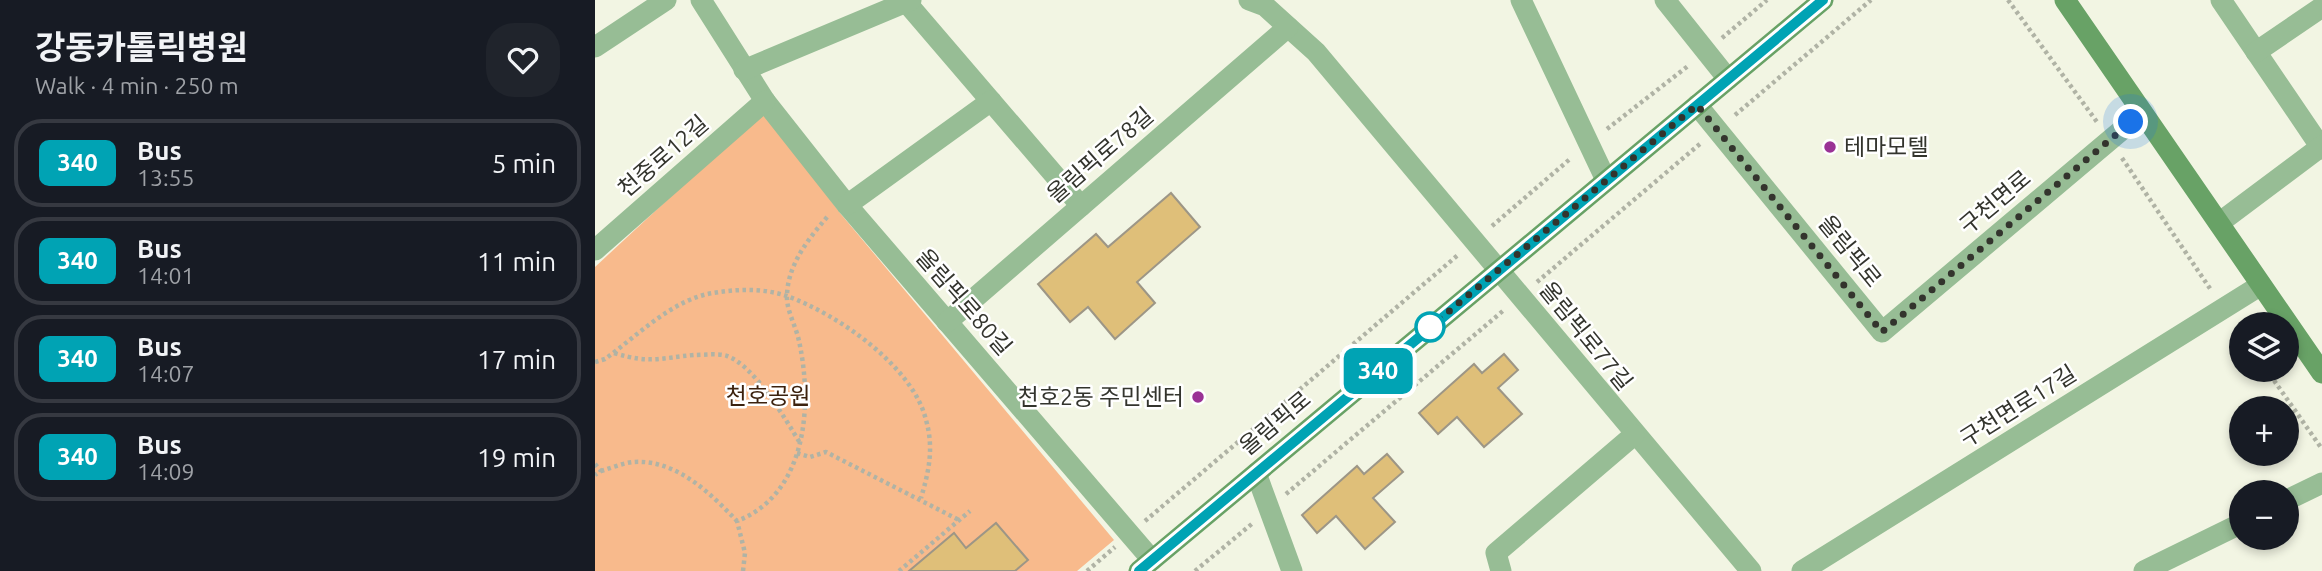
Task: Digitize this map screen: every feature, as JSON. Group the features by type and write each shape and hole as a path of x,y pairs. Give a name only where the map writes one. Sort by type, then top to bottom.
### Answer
{"main road":[{"name":"올림픽로","path":"1145,565 1823,0"},
{"path":"2065,0 2322,373"}],"street":[{"path":"595,47 666,0"},
{"path":"1521,0 1607,180"},
{"path":"1665,0 1728,79"},
{"path":"2219,223 2321,147 2221,0"},
{"name":"올림픽로80길","path":"704,1 744,70 839,209 947,322 1130,534 1145,565"},
{"path":"744,70 908,1 1081,206"},
{"path":"1263,1 1316,52 1499,270"},
{"path":"2256,52 2322,7"},
{"name":"올림픽로78길","path":"947,322 1288,27"},
{"name":"천중로12길","path":"595,250 765,101"},
{"path":"839,209 991,101"},
{"name":"올림픽로","path":"1697,105 1882,332"},
{"name":"구천면로","path":"1882,332 2142,113"},
{"name":"올림픽로77길","path":"1499,270 1634,435 1751,571"},
{"name":"구천면로17길","path":"1802,571 2261,285"},
{"path":"1501,571 1496,553 1634,435"},
{"path":"1256,473 1292,571"},
{"path":"2299,494 2322,483"},
{"path":"2144,571 2229,529"}],"path":[{"path":"1087,571 1589,144 1767,0"},
{"path":"2008,0 2110,140 2224,308"},
{"path":"737,521 766,506 786,480 800,444 807,391 799,339 786,296 793,267 811,236 839,209"},
{"path":"595,362 614,353 686,300 711,293 755,290 786,296 825,315 882,353 911,388 926,418 932,459 921,498"},
{"path":"614,353 642,361 695,355 727,356 755,379 781,412 800,444"},
{"path":"2275,382 2322,449"},
{"path":"797,453 810,457 826,452 921,498 959,520"},
{"path":"595,475 634,462 665,467 694,480 737,521 745,553 743,571"},
{"path":"595,464 601,471"},
{"path":"899,571 970,511"}],"green space":[{"name":"천호공원","path":"764,110 840,213 1114,540 1077,571 595,571 595,267"}],"building":[{"path":"1171,193 1200,227 1137,282 1155,303 1115,339 1088,307 1070,322 1038,284 1096,234 1108,247"},
{"path":"1504,354 1518,370 1498,388 1522,414 1484,447 1457,417 1438,434 1419,413 1474,364 1482,373"},
{"path":"1387,454 1403,472 1373,498 1395,522 1365,549 1336,516 1317,533 1302,515 1357,466 1364,474"},
{"path":"996,523 1028,560 1015,571 909,571 954,533 966,548"}],"bus line":[{"name":"340","path":"1139,571 1823,0"}],"place":[{"name":"테마모텔","path":"1830,147"},
{"name":"천호2동 주민센터","path":"1198,397"}],"route":[{"path":"1430,327 1697,105 1882,332 2131,122"}]}
